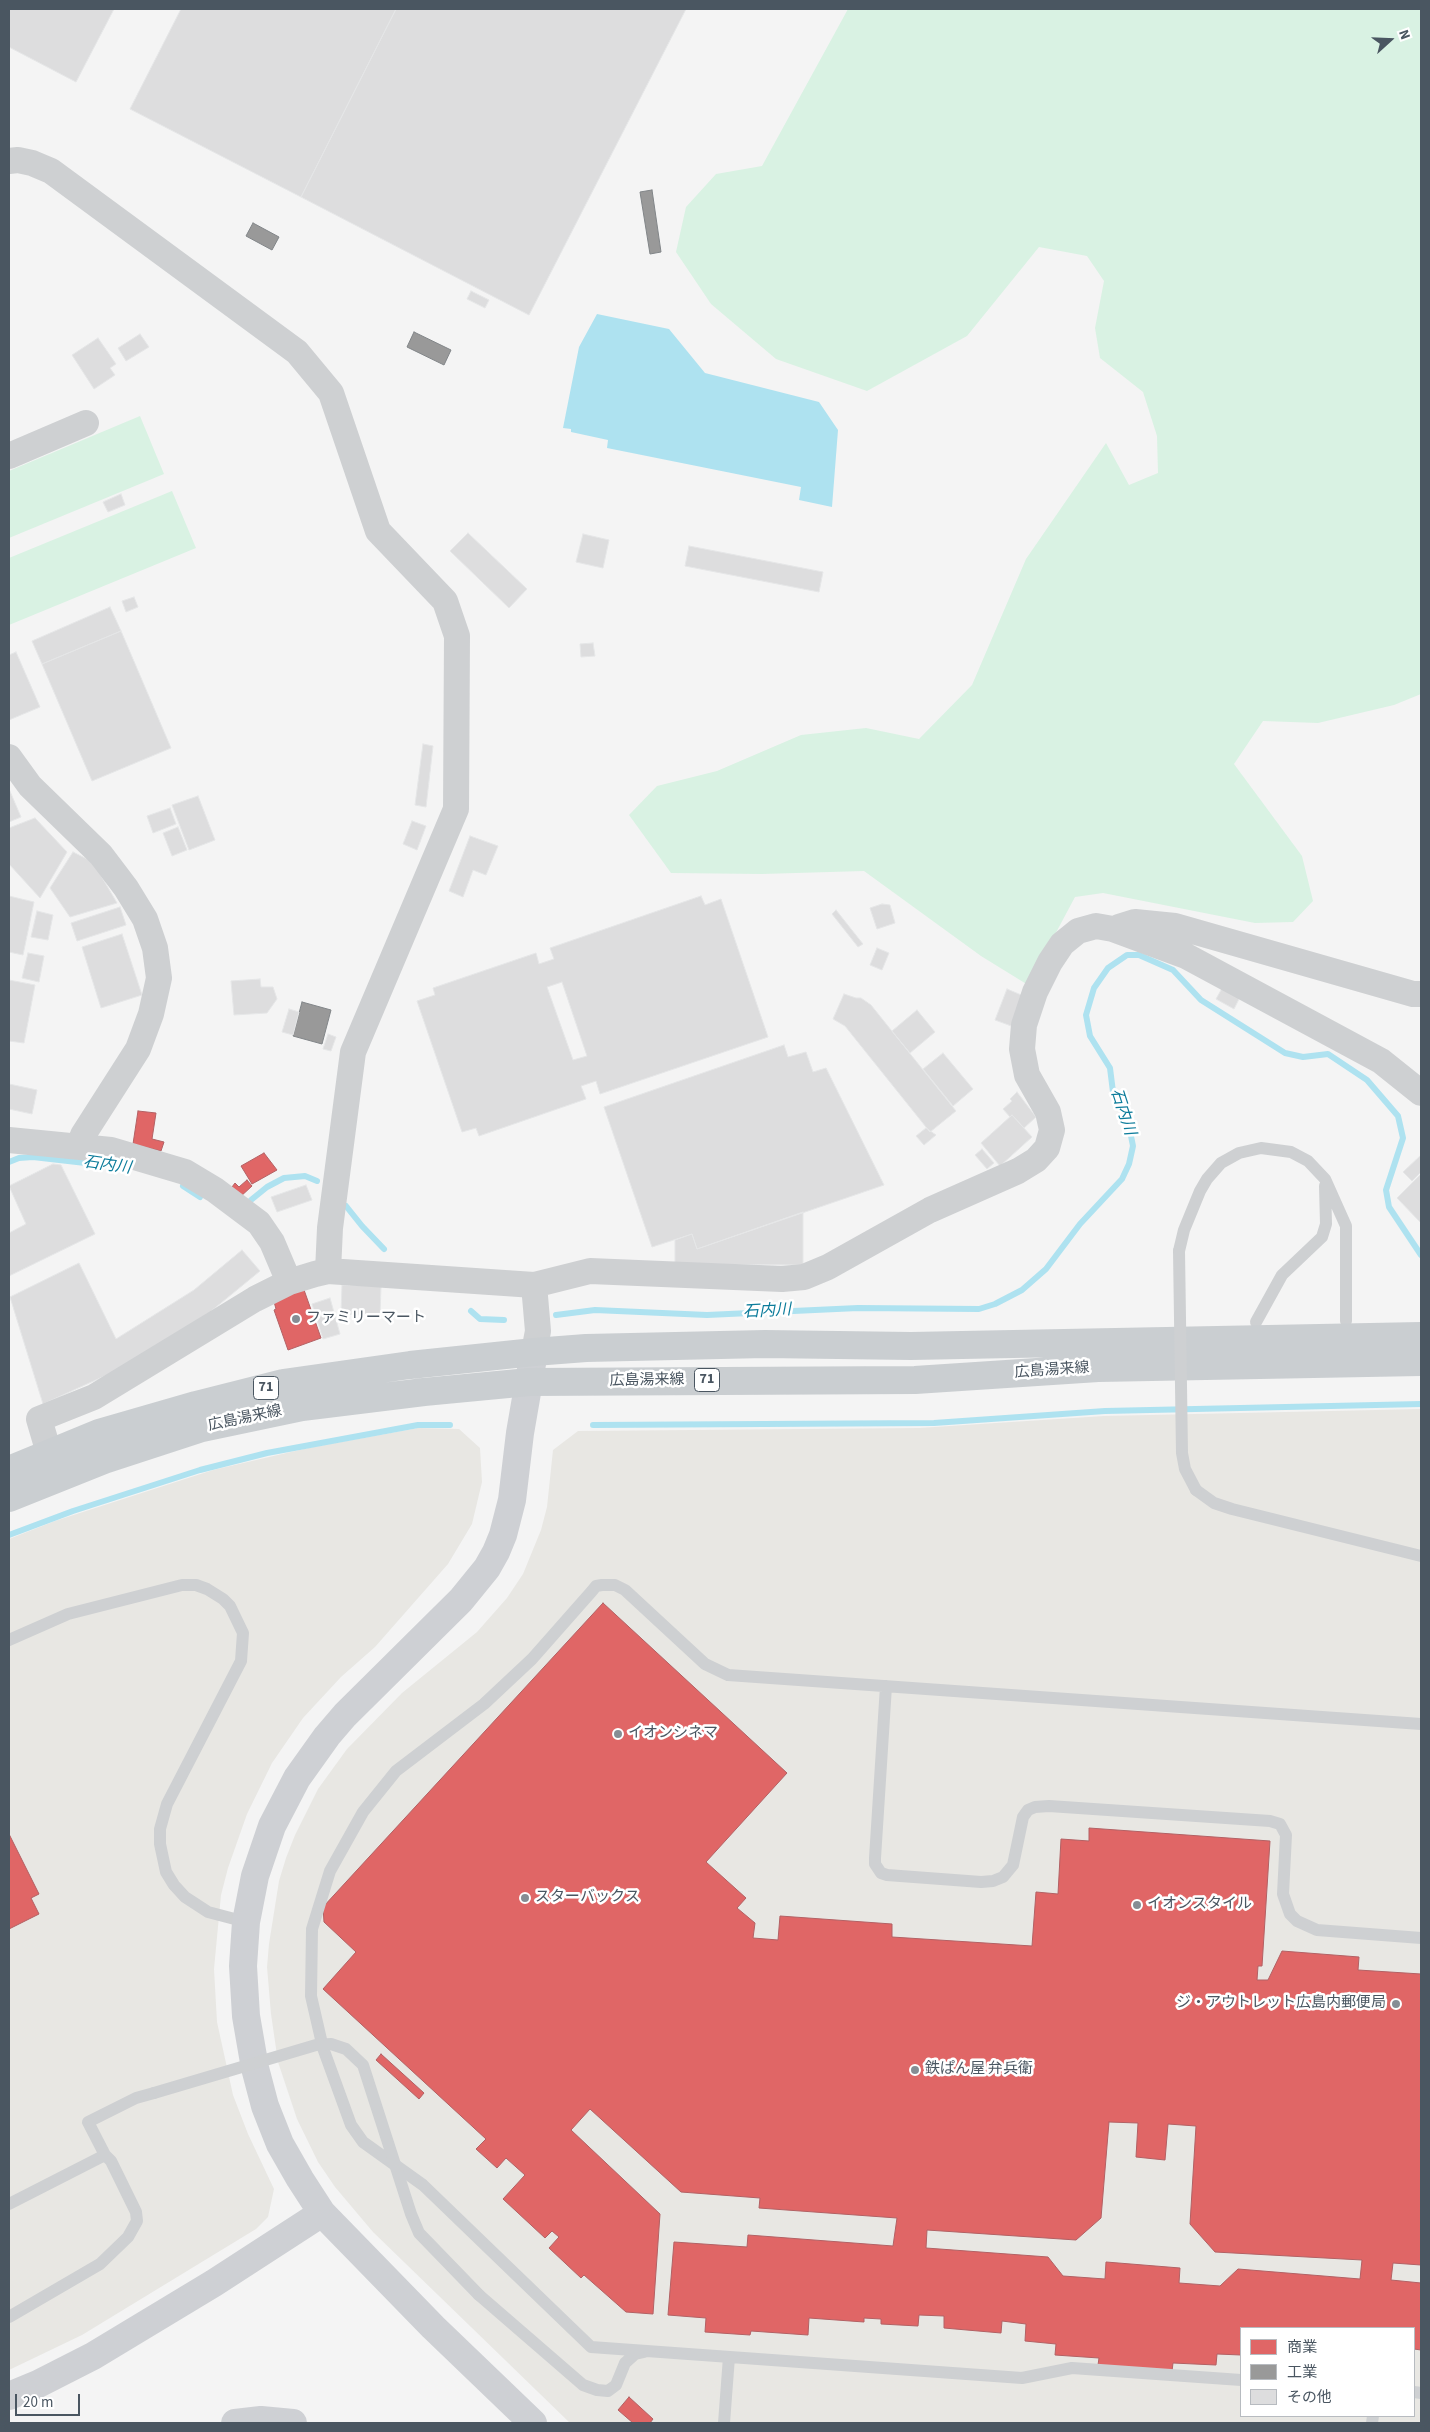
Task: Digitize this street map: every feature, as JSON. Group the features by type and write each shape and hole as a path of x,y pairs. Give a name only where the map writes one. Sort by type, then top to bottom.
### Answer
{"main road":[{"path":"995,1344 1096,1326 1371,1320 1420,1344"},
{"name":"広島湯来線","path":"9,1470 99,1433 283,1383 410,1365 534,1352 765,1344 911,1346 995,1344 1420,1344"},
{"name":"広島湯来線","path":"9,1498 104,1460 202,1428 302,1407 424,1392 529,1382 915,1380 1420,1344"}],"street":[{"path":"9,161 18,160 32,163 51,171 297,352 331,393 378,531 445,601 457,636 456,809 427,882 353,1052 330,1228 328,1271"},
{"path":"9,456 86,423"},
{"path":"9,757 30,786 101,855 121,881 145,919 155,948 159,978 151,1014 138,1049 83,1135 79,1147"},
{"path":"1113,929 1134,922 1175,926 1378,984 1421,994"},
{"path":"49,1452 39,1419 94,1397 214,1322 289,1282 328,1271 534,1285 590,1271 782,1279 804,1277 828,1267 930,1210 1018,1171 1036,1160 1046,1148 1052,1130 1048,1112 1027,1075 1022,1049 1024,1025 1032,1000 1050,962 1062,944 1078,931 1096,926 1113,929 1186,956 1229,978 1381,1061 1421,1093"},
{"path":"9,1140 111,1150 185,1172 215,1190 259,1223 267,1232 289,1282"},
{"path":"532,2423 433,2327 322,2212 280,2144 265,2106 255,2068 244,1991 246,1922 254,1876 283,1801 327,1736 345,1715 461,1600 487,1568 503,1535 512,1500 520,1433 538,1330 534,1285"},
{"path":"9,2396 38,2384 93,2356 214,2283 322,2212"},
{"path":"235,2423 261,2420 293,2423"}],"lane":[{"path":"1346,1321 1346,1226 1325,1179 1308,1161 1282,1149 1261,1148 1234,1156 1221,1164 1207,1179 1184,1230 1179,1251 1182,1453 1185,1469 1196,1490 1214,1503 1421,1556"},
{"path":"1256,1322 1282,1274 1322,1237 1326,1224 1325,1179"},
{"path":"1240,2380 1072,2368 1022,2378 591,2348 423,2185 363,2142 350,2125 323,2048 311,1996 312,1929 330,1871 363,1812 396,1771 484,1704 532,1659 596,1586 609,1584 625,1590 705,1664 735,1676 1421,1724"},
{"path":"9,1640 76,1612 182,1585 196,1585 207,1589 230,1606 240,1623 242,1633 241,1661 167,1804 160,1829 160,1844 166,1872 185,1897 208,1912 246,1922"},
{"path":"886,1686 875,1858 875,1864 881,1873 981,1882 998,1879 1009,1872 1013,1865 1023,1817 1028,1810 1035,1807 1049,1806 1270,1821 1280,1824 1286,1835 1283,1894 1290,1914 1297,1921 1317,1930 1421,1938"},
{"path":"9,2317 100,2264 128,2238 137,2221 136,2212 111,2161 105,2155 88,2122 136,2098 316,2045 331,2044 346,2050 363,2065 411,2214 419,2233 479,2295 583,2385 597,2390 608,2391 616,2386 625,2363 635,2354 647,2351"},
{"path":"9,2204 105,2155"},
{"path":"724,2423 729,2357"}],"shaded area":[{"path":"1421,1409 1421,2423 570,2423 373,2232 335,2187 318,2162 297,2119 278,2062 271,2014 267,1967 269,1944 279,1881 286,1858 295,1835 318,1789 347,1749 402,1693 477,1632 507,1598 523,1574 541,1530 547,1507 553,1450 578,1431 919,1428 1104,1416"},
{"path":"418,1428 459,1429 480,1448 482,1482 472,1524 448,1564 375,1647 341,1677 303,1718 272,1763 247,1814 228,1868 221,1895 214,1969 217,2022 233,2095 248,2134 274,2189 268,2217 256,2229 82,2335 9,2370 9,1539 55,1521 213,1470 308,1448"}],"green space":[{"path":"848,9 1421,9 1421,694 1394,705 1318,723 1263,721 1234,764 1302,856 1313,901 1293,922 1255,923 1103,893 1075,897 1028,985 981,956 864,871 762,874 671,873 629,815 657,786 717,771 801,735 866,728 919,739 972,685 1026,559 1106,443 1129,485 1158,473 1157,436 1143,392 1100,358 1095,328 1104,281 1087,256 1039,247 967,336 867,391 776,359 711,304 676,252 686,207 716,174 762,166"},
{"path":"140,416 164,474 9,538 9,471"},
{"path":"172,491 196,548 9,625 9,558"}],"water":[{"path":"597,314 669,329 705,373 819,402 838,430 832,507 799,500 801,487 607,448 608,440 571,432 571,429 563,428 579,347"}],"building: 商業":[{"path":"138,1111 156,1113 152,1139 164,1142 161,1151 133,1144"},
{"path":"264,1153 277,1170 252,1184 241,1166"},
{"path":"247,1180 252,1186 239,1198 229,1191 235,1183 239,1187"},
{"path":"303,1287 321,1338 288,1350 274,1310 276,1309 273,1298"},
{"path":"603,1603 787,1773 706,1862 746,1898 737,1908 755,1923 753,1938 778,1940 780,1916 892,1924 892,1937 1032,1946 1036,1892 1058,1894 1061,1839 1089,1841 1089,1828 1270,1841 1262,1966 1258,1966 1257,1980 1268,1980 1282,1951 1359,1957 1358,1970 1421,1974 1421,2265 1393,2263 1391,2280 1421,2283 1421,2350 1415,2349 1415,2327 1240,2327 1240,2355 1217,2354 1216,2365 1173,2363 1172,2371 1098,2365 1099,2358 1055,2355 1056,2344 1025,2341 1026,2324 1002,2321 1001,2333 944,2328 944,2316 919,2315 918,2326 881,2324 881,2319 864,2318 864,2322 809,2318 808,2335 751,2331 750,2335 705,2332 706,2318 668,2315 674,2242 747,2247 748,2235 893,2246 897,2218 759,2208 760,2198 681,2192 590,2109 571,2130 660,2214 653,2314 626,2312 584,2275 581,2278 549,2248 559,2237 552,2231 545,2238 503,2199 525,2175 506,2158 497,2168 476,2149 486,2139 323,1989 356,1952 324,1922 323,1907","holes":["1109,2122 1138,2123 1136,2157 1165,2160 1168,2124 1196,2126 1190,2224 1215,2252 1362,2260 1360,2279 1238,2269 1220,2286 1179,2283 1180,2268 1106,2262 1105,2279 1063,2276 1048,2257 926,2248 927,2230 1076,2240 1101,2218"]},
{"path":"9,1834 39,1894 31,1898 39,1914 9,1929"},
{"path":"381,2054 424,2093 419,2099 376,2060"},
{"path":"629,2397 653,2419 650,2423 633,2423 618,2410"}],"building: 工業":[{"path":"652,190 661,252 650,254 640,192"},
{"path":"253,223 279,237 272,250 246,236"},
{"path":"414,332 451,350 444,365 407,347"},
{"path":"302,1002 331,1010 322,1044 293,1036"}],"building: その他":[{"path":"9,9 114,9 76,82 9,47"},
{"path":"181,9 396,9 301,197 130,109"},
{"path":"396,9 686,9 529,315 301,197"},
{"path":"471,291 489,300 485,308 467,299"},
{"path":"140,334 149,347 126,361 118,348"},
{"path":"98,338 116,364 110,368 115,375 94,389 72,355"},
{"path":"121,494 125,505 108,512 103,502"},
{"path":"468,533 527,589 509,608 450,551"},
{"path":"583,534 609,540 603,568 576,562"},
{"path":"689,546 823,572 819,592 685,566"},
{"path":"134,597 138,607 126,612 122,601"},
{"path":"110,607 121,631 42,664 32,641"},
{"path":"121,631 171,748 92,781 42,664"},
{"path":"593,643 595,656 581,657 580,644"},
{"path":"16,652 40,707 9,720 9,655"},
{"path":"423,744 433,746 426,807 415,805"},
{"path":"9,789 21,817 9,822"},
{"path":"198,796 215,840 189,850 172,805"},
{"path":"170,808 176,824 153,833 147,816"},
{"path":"35,818 67,852 40,898 9,864 9,828"},
{"path":"412,821 426,826 417,850 403,844"},
{"path":"178,827 187,850 172,856 163,833"},
{"path":"470,836 498,846 486,875 473,870 463,897 449,891"},
{"path":"73,852 93,862 117,903 70,917 50,888"},
{"path":"9,896 34,902 23,955 9,952"},
{"path":"701,896 705,905 721,899 768,1037 600,1094 596,1081 581,1086 586,1099 479,1136 476,1128 462,1132 417,1001 435,995 433,988 536,953 539,964 554,959 550,948","holes":["562,982 587,1056 573,1060 547,987"]},
{"path":"882,904 890,905 895,923 877,929 870,908"},
{"path":"120,907 126,925 77,941 71,923"},
{"path":"836,910 863,944 858,947 832,914"},
{"path":"37,911 53,915 48,940 31,937"},
{"path":"122,934 142,995 101,1008 82,947"},
{"path":"877,948 889,953 882,970 870,965"},
{"path":"28,953 44,956 39,982 22,978"},
{"path":"260,979 261,987 273,987 277,999 267,1013 234,1015 231,981"},
{"path":"9,980 35,985 24,1043 9,1041"},
{"path":"1225,983 1242,993 1234,1009 1216,999"},
{"path":"1007,989 1026,997 1014,1027 995,1020"},
{"path":"844,994 861,998 871,1005 956,1111 930,1132 845,1026 833,1019"},
{"path":"289,1009 299,1012 293,1035 282,1032"},
{"path":"917,1010 935,1032 910,1053 892,1031"},
{"path":"328,1034 336,1037 331,1051 323,1049"},
{"path":"784,1045 788,1057 806,1052 813,1072 826,1068 884,1185 697,1249 692,1234 652,1247 604,1107"},
{"path":"943,1053 973,1089 953,1106 923,1069"},
{"path":"9,1084 37,1090 32,1114 9,1109"},
{"path":"1017,1092 1036,1117 1024,1128 1012,1115 1010,1117 1003,1109 1012,1101 1010,1099"},
{"path":"1012,1115 1032,1137 1000,1166 981,1143"},
{"path":"926,1128 936,1135 924,1145 916,1136"},
{"path":"982,1149 994,1163 987,1169 975,1155"},
{"path":"1421,1155 1421,1172 1412,1181 1403,1172"},
{"path":"53,1164 61,1165 95,1234 9,1276 9,1233 26,1224 9,1186"},
{"path":"1421,1174 1421,1223 1397,1198"},
{"path":"306,1185 312,1200 277,1212 271,1197"},
{"path":"803,1212 803,1265 675,1264 675,1240 692,1234 697,1249"},
{"path":"242,1250 260,1271 210,1312 120,1369 43,1404 10,1297 79,1263 116,1339 194,1290"},
{"path":"342,1285 381,1286 380,1316 341,1314"},
{"path":"330,1298 340,1334 323,1339 312,1304"}],"waterway":[{"name":"石内川","path":"556,1315 595,1310 707,1315 858,1308 979,1309 995,1304 1022,1290 1046,1269 1080,1224 1122,1179 1129,1164 1133,1146 1129,1126 1113,1092 1110,1068 1090,1036 1086,1015 1094,988 1108,968 1127,955 1139,955 1173,970 1201,1000 1285,1053 1303,1057 1328,1054 1367,1080 1398,1116 1403,1138 1386,1190 1389,1207 1421,1255"},
{"name":"石内川","path":"9,1162 19,1158 33,1157 129,1168"},
{"name":"石内川","path":"251,1200 267,1187 284,1178 305,1176 317,1181"},
{"name":"石内川","path":"183,1186 200,1197"},
{"name":"石内川","path":"346,1206 384,1249"},
{"name":"石内川","path":"471,1311 480,1319 504,1320"},
{"path":"593,1425 934,1423 1105,1411 1421,1404"},
{"path":"9,1535 73,1511 200,1470 267,1453 418,1425 450,1425"}],"place":[{"name":"ファミリーマート","path":"296,1319"},
{"name":"イオンシネマ","path":"618,1734"},
{"name":"スターバックス","path":"525,1898"},
{"name":"イオンスタイル","path":"1137,1905"},
{"name":"ジ・アウトレット広島内郵便局","path":"1396,2004"},
{"name":"鉄ぱん屋 弁兵衛","path":"915,2070"}]}
